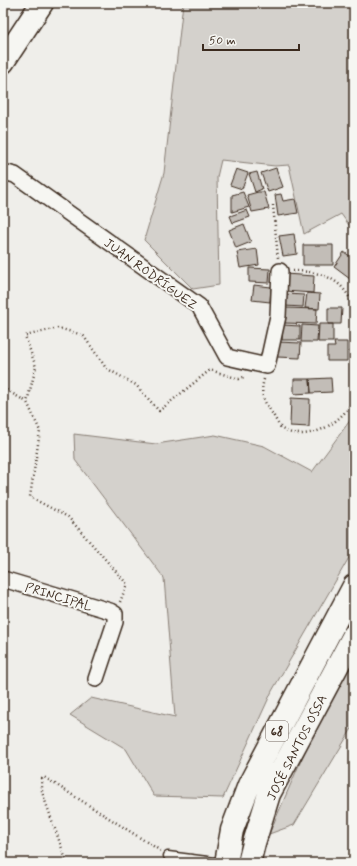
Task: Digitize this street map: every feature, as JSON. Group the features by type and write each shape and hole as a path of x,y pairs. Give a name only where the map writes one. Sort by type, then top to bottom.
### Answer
{"main road":[{"path":"3,62 42,3"},
{"name":"JOSÉ SANTOS OSSA","path":"225,863 232,830 249,784 354,586"},
{"name":"JOSÉ SANTOS OSSA","path":"250,863 254,843 269,794 354,635"}],"street":[{"name":"JUAN RODRÍGUEZ","path":"3,172 15,175 199,306 227,357 267,366"},
{"path":"267,366 278,316 280,271"},
{"name":"PRINCIPAL","path":"3,579 110,611 115,614"},
{"path":"96,679 115,622 115,614"}],"lane":[{"path":"168,856 225,863"}],"path":[{"path":"273,206 280,271 307,271 335,280 351,299 354,308"},
{"path":"27,402 36,367 25,336 58,328 83,335 106,368 136,385 160,411 210,370 239,379 267,366"},
{"path":"267,366 261,392 268,407 283,430 301,436 324,427 341,418 351,406 354,397"},
{"path":"3,388 27,402 40,432 30,497 68,517 127,584 115,614"},
{"path":"67,863 42,792 42,779 44,777 168,856"}],"shaded area":[{"path":"183,3 354,3 354,232 341,214 304,234 289,165 275,166 221,160 217,177 219,285 193,289 144,240 164,173"},
{"path":"354,415 354,549 272,691 223,798 154,796 126,749 70,715 91,698 175,717 164,578 75,460 74,434 156,444 215,435 264,446 312,472"},
{"path":"354,648 354,725 294,825 269,834 316,726"}],"building":[{"path":"276,168 283,187 268,192 261,173"},
{"path":"236,169 248,173 242,189 230,185"},
{"path":"257,172 262,189 255,192 249,174"},
{"path":"243,192 249,207 232,212 232,195"},
{"path":"264,192 269,209 252,212 247,195"},
{"path":"281,194 283,201 295,199 298,213 278,216 275,195"},
{"path":"247,210 250,217 233,223 230,216"},
{"path":"244,224 251,242 236,248 229,230"},
{"path":"294,234 297,254 283,256 279,236"},
{"path":"303,245 333,245 333,265 303,265"},
{"path":"257,249 259,265 240,268 237,252"},
{"path":"344,252 354,259 354,282 334,267"},
{"path":"249,268 270,269 269,283 249,282"},
{"path":"285,274 314,276 313,293 284,291"},
{"path":"254,285 271,287 270,302 252,300"},
{"path":"307,293 320,294 319,309 305,308"},
{"path":"286,294 304,295 303,307 285,306"},
{"path":"286,308 317,309 316,324 285,323"},
{"path":"328,308 342,308 341,324 328,324"},
{"path":"319,324 333,324 333,342 318,342"},
{"path":"283,325 300,326 300,340 282,340"},
{"path":"302,325 318,326 317,342 301,342"},
{"path":"277,342 301,343 300,358 277,357"},
{"path":"334,342 347,342 347,361 327,361 327,347 335,347"},
{"path":"331,378 332,392 311,393 310,379"},
{"path":"294,379 310,379 311,393 294,394"},
{"path":"291,398 310,399 309,427 290,426"}]}
